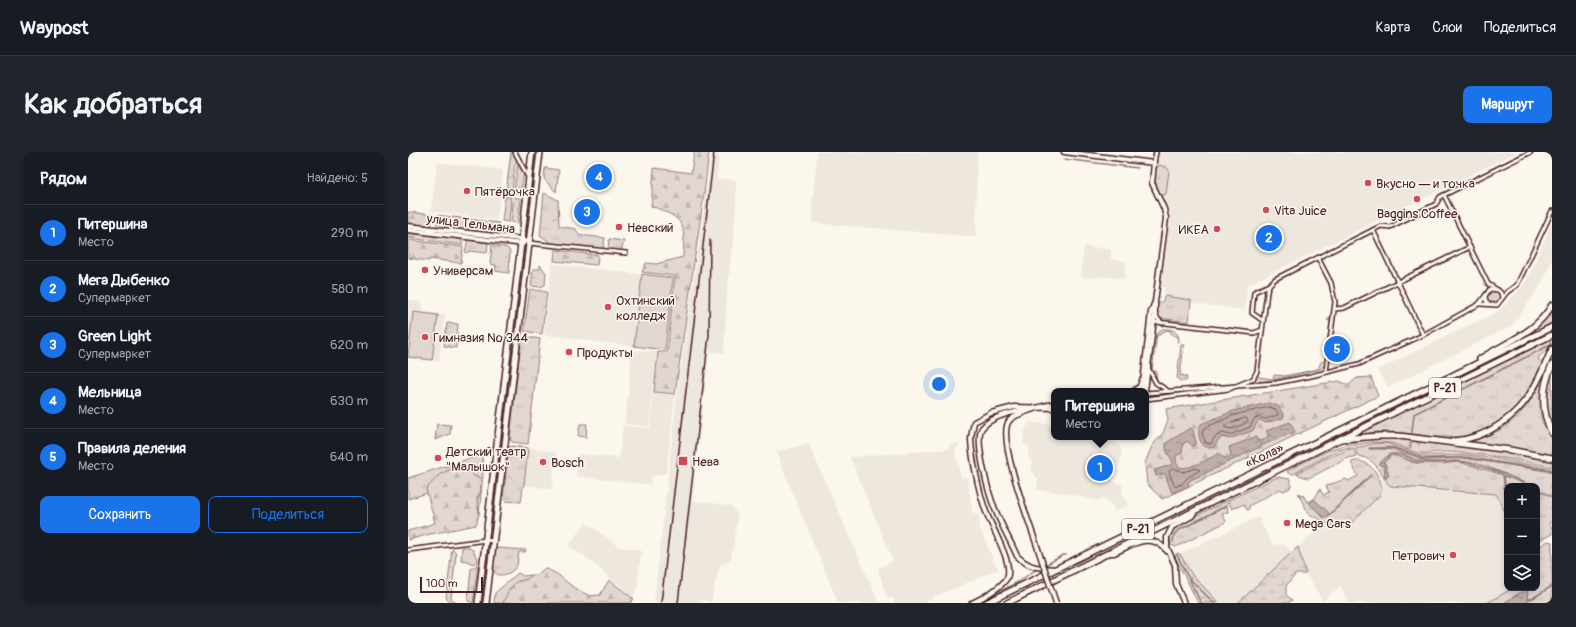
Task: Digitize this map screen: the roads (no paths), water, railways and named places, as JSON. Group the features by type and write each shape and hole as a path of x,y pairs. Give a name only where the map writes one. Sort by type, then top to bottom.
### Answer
{"highway":[{"path":"1552,365 1545,383 1544,396 1546,422 1552,433"}],"main road":[{"path":"478,603 532,152"},
{"path":"486,603 540,152"},
{"path":"1464,370 1530,329 1542,319 1552,305"},
{"name":"«Кола»","path":"986,603 1552,327"},
{"name":"«Кола»","path":"1007,603 1552,335"},
{"path":"1420,439 1458,440 1472,438 1497,427 1527,400 1552,349"},
{"path":"1337,440 1379,436 1399,436 1510,450 1552,458"}],"street":[{"path":"515,152 529,178"},
{"path":"1064,152 1154,163"},
{"path":"1146,388 1155,302 1166,218 1164,209 1152,183 1156,152"},
{"path":"1149,399 1229,389 1249,381 1255,376 1262,330 1264,302 1269,285 1275,278 1381,226 1390,227 1436,204 1440,197 1531,152"},
{"path":"1444,195 1488,284 1507,292"},
{"path":"1479,304 1497,304 1507,292 1517,285 1552,211"},
{"name":"улица Тельмана","path":"408,226 529,243"},
{"name":"улица Тельмана","path":"408,230 521,242"},
{"path":"1373,230 1423,335"},
{"path":"529,243 626,253"},
{"path":"1335,309 1344,308 1470,247"},
{"path":"1318,258 1333,289 1335,309 1326,372"},
{"path":"1488,284 1485,295 1486,301 1491,305"},
{"path":"1262,320 1252,313 1254,292 1269,285"},
{"path":"1149,392 1276,383 1326,372 1371,360 1423,335 1479,304 1490,289 1497,289 1502,294 1502,299"},
{"path":"1142,388 1151,312 1155,302"},
{"path":"1155,313 1162,323"},
{"path":"1149,326 1154,322 1254,333 1262,330"},
{"path":"1148,368 1156,383 1168,391"},
{"path":"1138,388 1140,386 1144,374"},
{"path":"1051,404 1045,405 1015,416 1008,422 1005,438 1009,460 1056,603"},
{"path":"972,603 1000,586 1006,578 1008,570 1006,560 985,509 978,482 971,439 974,422 991,413 1014,407 1051,408"},
{"path":"1039,408 1012,412 994,419 982,429 979,440 986,479 994,509 1017,556 1022,561 1034,568 1056,569"},
{"path":"1184,603 1176,584 1175,565 1166,542 1168,532 1175,525 1192,516 1196,510"},
{"path":"408,550 486,540 493,541"},
{"path":"1109,553 1114,553 1148,540 1160,544 1170,554"}],"water":[{"path":"1269,403 1278,406 1284,415 1283,418 1266,423 1260,420 1252,431 1229,439 1223,437 1214,447 1206,447 1200,441 1199,428 1201,424 1233,411"},
{"path":"1290,422 1295,432 1274,440 1191,480 1188,482 1189,486 1172,493 1165,474 1156,476 1154,470 1171,465 1173,462 1166,450 1166,443 1190,428 1193,430 1196,443 1193,446 1188,442 1185,442 1182,453 1176,456 1177,465 1181,468 1198,464 1219,453 1224,458 1228,458 1231,455 1229,447 1256,437 1257,440 1261,441 1267,438 1268,434 1266,431"},
{"path":"1390,454 1402,454 1416,461 1460,461 1468,463 1418,463 1392,455 1383,463 1385,463 1389,476 1387,476 1386,479 1384,474 1384,465 1381,466 1379,464"},
{"path":"1481,467 1501,472 1525,483 1504,476 1504,485 1503,475"},
{"path":"1315,500 1328,512 1329,514 1327,517 1323,517 1309,503"},
{"path":"1523,591 1528,591 1527,603 1504,603"}],"waterway":[{"path":"1063,159 1138,168"},
{"path":"1412,432 1414,414 1552,344"},
{"path":"1410,448 1411,442"},
{"path":"1369,449 1393,448 1423,459 1466,458 1552,471"},
{"path":"1327,517 1371,475"},
{"path":"1173,542 1174,535 1177,531 1226,506"},
{"path":"1044,566 1063,555 1066,555"},
{"path":"1177,555 1201,603"},
{"path":"978,602 1016,583 1037,569"},
{"path":"1190,579 1214,603"},
{"path":"1527,600 1552,586"}],"railway":[{"path":"661,603 714,152"},
{"path":"678,603 709,335 710,240"}],"place":[{"name":"Мельница","path":"599,177"},
{"name":"Вкусно — и точка","path":"1368,183"},
{"name":"Пятёрочка","path":"467,191"},
{"name":"Baggins Coffee","path":"1417,199"},
{"name":"Vita Juice","path":"1266,210"},
{"name":"Green Light","path":"587,212"},
{"name":"Невский","path":"619,227"},
{"name":"ИКЕА","path":"1217,229"},
{"name":"Мега Дыбенко","path":"1269,238"},
{"name":"Универсам","path":"425,270"},
{"name":"Охтинский колледж","path":"608,307"},
{"name":"Гимназия № 344","path":"425,337"},
{"name":"Правила деления","path":"1337,349"},
{"name":"Продукты","path":"569,352"},
{"name":"Детский театр \"Малышок\"","path":"438,458"},
{"name":"Нева","path":"683,461"},
{"name":"Bosch","path":"543,462"},
{"name":"Питершина","path":"1100,468"},
{"name":"Mega Cars","path":"1287,523"},
{"name":"Петрович","path":"1453,555"}]}
